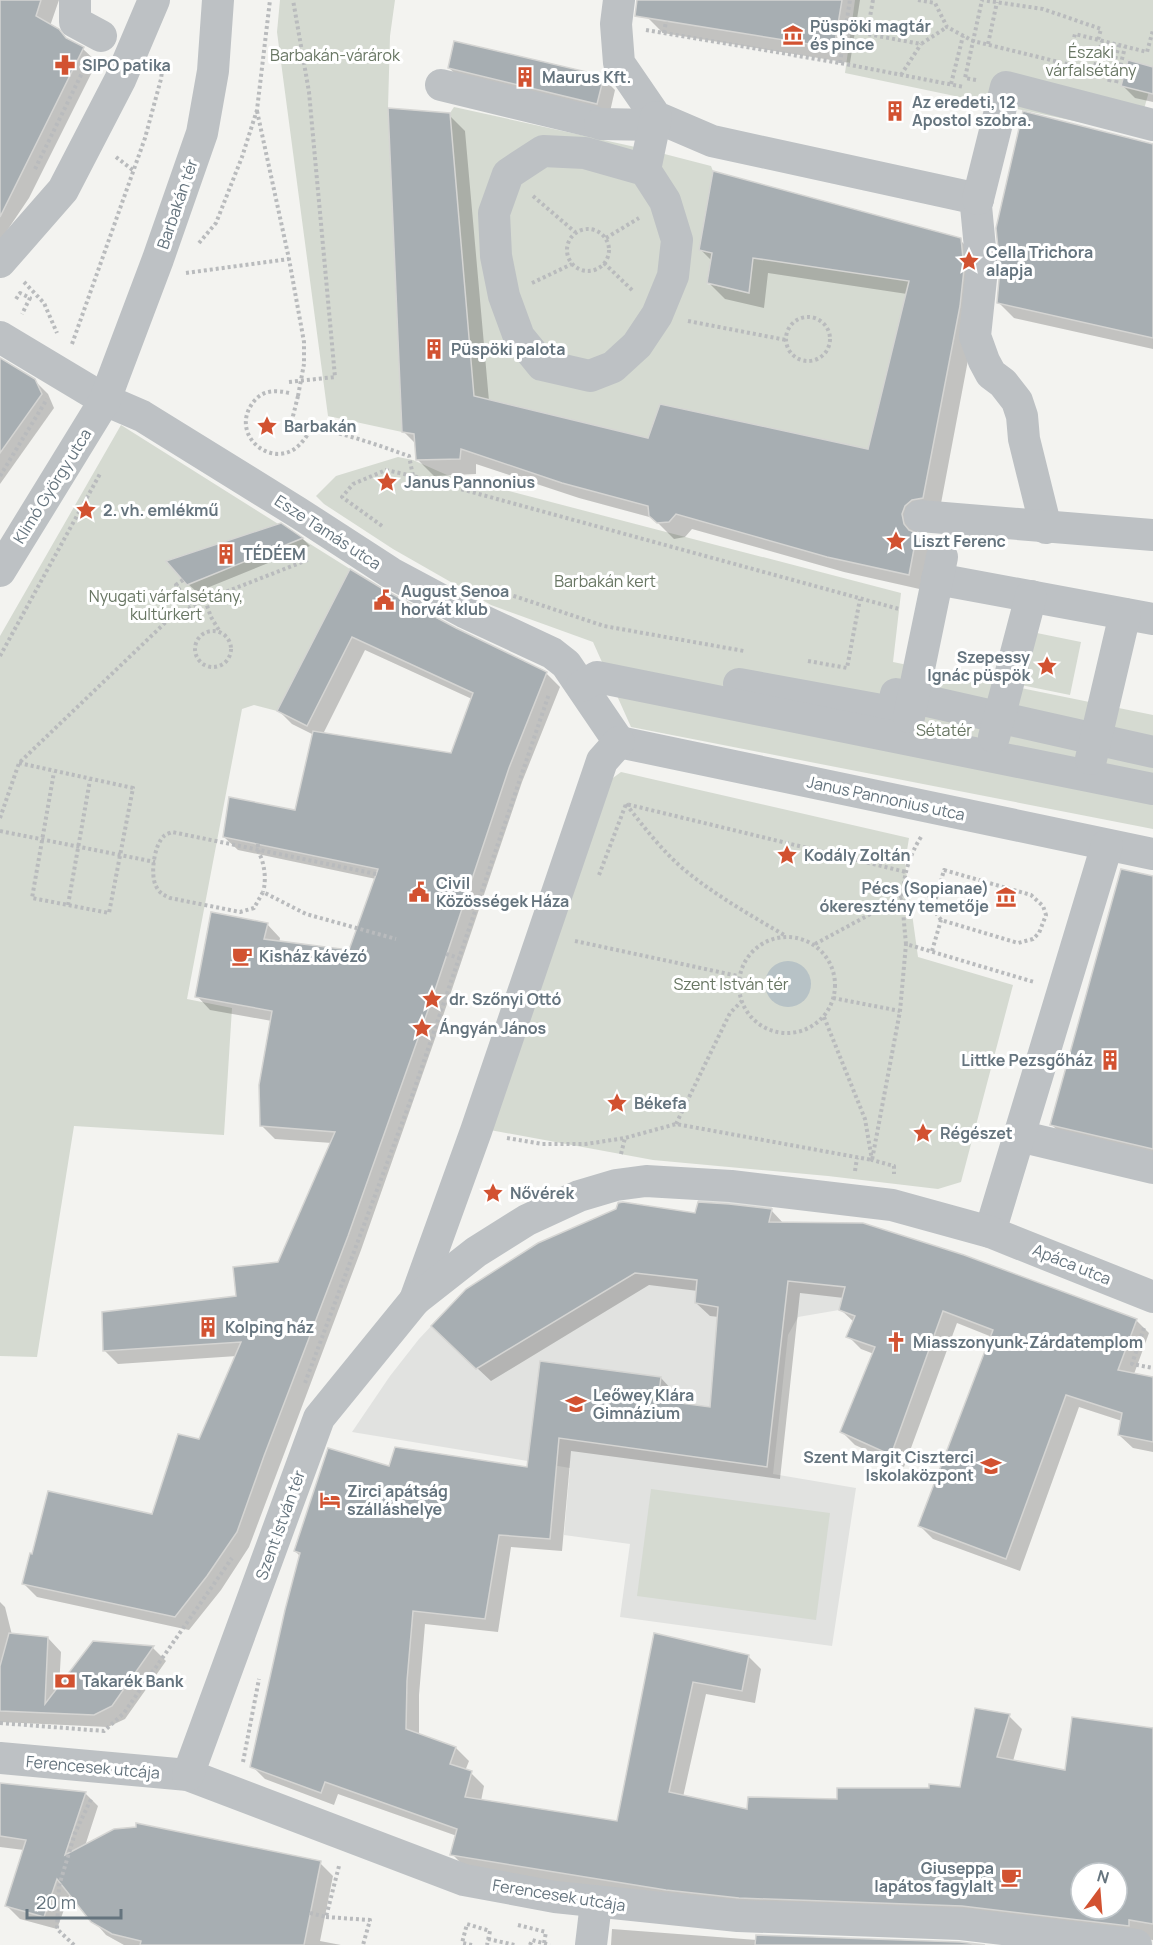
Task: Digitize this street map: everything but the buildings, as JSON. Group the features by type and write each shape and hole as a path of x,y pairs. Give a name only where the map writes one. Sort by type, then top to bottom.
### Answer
{"street":[{"path":"75,0 75,22 100,36"},
{"path":"1,261 63,190 120,80 154,0"},
{"name":"Barbakán tér","path":"105,400 202,133 213,70 218,0"},
{"path":"618,12 619,63 656,121 645,170"},
{"path":"441,85 597,123 656,121 712,141 978,199"},
{"path":"1046,528 1017,401 991,374 975,336 982,269 976,207 1006,87 1108,99 1153,124"},
{"path":"543,151 585,153 645,170 666,201 677,240 673,276 657,315 637,345 613,367 590,376 542,365 519,337 504,296 496,256 494,213 508,174 543,151"},
{"name":"Esze Tamás utca","path":"8,332 65,367 105,400 142,417 391,573 582,670 619,742"},
{"name":"Klimó György utca","path":"0,571 105,400"},
{"path":"920,516 1153,535"},
{"path":"904,738 951,519"},
{"path":"941,563 1031,596 1139,617 1095,738 1088,776"},
{"path":"990,755 1031,596"},
{"path":"635,664 892,712 896,694 1153,752"},
{"path":"582,670 1153,789"},
{"name":"Janus Pannonius utca","path":"619,742 1153,854"},
{"name":"Szent István tér","path":"416,1300 603,761 619,742"},
{"path":"990,1232 1019,1136 1049,987 1107,844"},
{"path":"1019,1136 1153,1168"},
{"name":"Szent István tér","path":"188,1775 319,1418 416,1300 476,1252 527,1220 579,1196 616,1185 646,1181 731,1186 892,1205 990,1232"},
{"name":"Apáca utca","path":"990,1232 1150,1309"},
{"name":"Ferencesek utcája","path":"0,1758 188,1775 464,1880 555,1898 738,1916 961,1924 1136,1945"},
{"path":"591,1945 596,1903"}],"path":[{"path":"270,0 256,110 289,259 304,342 304,364 291,424 374,443 409,456 414,476"},
{"path":"289,382 335,377 309,92 293,0"},
{"path":"840,63 850,0"},
{"path":"873,0 867,34 921,44"},
{"path":"918,0 935,3 947,27 973,41 1067,64 1075,33 1147,52 1153,30"},
{"path":"965,78 982,0 1043,9 1101,29 1092,80"},
{"path":"988,44 997,2"},
{"path":"618,12 664,33 964,87"},
{"path":"664,33 666,21"},
{"path":"901,75 921,44 947,27"},
{"path":"30,178 100,36"},
{"path":"951,84 963,36"},
{"path":"1108,99 1119,45"},
{"path":"1108,99 1125,46"},
{"path":"0,476 65,367 146,138 161,79 164,57"},
{"path":"508,174 575,232"},
{"path":"588,228 601,233 609,244 604,263 592,271 585,271 572,264 567,244 575,232 588,228"},
{"path":"180,273 289,259"},
{"path":"1,261 44,303 65,367"},
{"path":"504,296 572,264"},
{"path":"8,332 30,298 20,293 16,299"},
{"path":"657,315 786,340"},
{"path":"802,318 817,318 827,327 830,334 829,348 813,361 798,359 788,348 786,340 790,326 802,318"},
{"path":"289,393 274,391 261,395 256,400 249,409 246,419 249,437 262,450 276,454 288,451 302,443 312,427"},
{"path":"0,656 106,463"},
{"path":"388,530 342,497 353,484 386,470 929,616"},
{"path":"0,818 19,763 169,619 205,600 343,543"},
{"path":"183,580 176,585 192,607"},
{"path":"496,590 604,626 754,652"},
{"path":"801,660 847,668 860,599"},
{"path":"205,600 220,632 228,638 232,647 231,656 225,664 216,668 206,666 198,660 195,652 196,642 202,635 211,631 220,632"},
{"path":"302,1392 411,1099 459,958 582,670"},
{"path":"19,763 133,788 109,913 32,898 54,772"},
{"path":"68,905 90,780"},
{"path":"621,796 652,837 682,867 732,904 786,936"},
{"path":"626,804 906,872"},
{"path":"598,878 626,804"},
{"path":"0,831 155,862"},
{"path":"258,847 264,869 263,892 254,908 240,912 170,898 161,894 153,879 160,842 165,835 172,832 258,847 376,873"},
{"path":"872,1160 900,1011 906,944 902,897 906,872 913,849 919,840"},
{"path":"927,888 933,909 941,920 1018,943 1033,939 1039,933 1046,915 1043,906 1031,895 944,870 933,909"},
{"path":"263,892 306,914 396,939"},
{"path":"815,944 902,897"},
{"path":"238,917 240,912"},
{"path":"932,951 941,920"},
{"path":"579,931 575,941 738,976"},
{"path":"786,936 804,939 815,944 825,953 834,972 836,988 830,1010 814,1026 792,1034 768,1029 757,1022 747,1012 738,989 738,976 743,964 757,947 773,938 786,936"},
{"path":"906,944 1049,987"},
{"path":"447,954 459,958"},
{"path":"1038,974 1049,987"},
{"path":"1032,993 1049,987"},
{"path":"833,998 900,1011"},
{"path":"676,1124 730,1013 742,1001"},
{"path":"824,1017 865,1119 872,1160"},
{"path":"501,1137 542,1144 586,1144 625,1138 676,1124 894,1166 896,1193 892,1205"},
{"path":"620,1158 625,1138"},
{"path":"1150,1309 1132,1364 1153,1368"},
{"path":"0,1724 104,1731 124,1713 238,1550"},
{"path":"74,1945 57,1929 59,1886 75,1833 105,1769"},
{"path":"326,1917 346,1836"},
{"path":"310,1913 326,1917 370,1920 363,1945"},
{"path":"472,1945 462,1943 467,1924 490,1931 487,1945"},
{"path":"544,1943 546,1934"},
{"path":"488,1939 515,1945"},
{"path":"530,1945 532,1940 550,1945"}],"shaded area":[{"path":"788,961 804,968 811,984 804,1000 788,1007 772,1000 765,984 772,968"},
{"name":"Leőwey Klára Gimnázium","path":"699,1196 772,1206 770,1222 863,1223 839,1310 798,1317 788,1335 773,1474 856,1488 832,1646 620,1617 630,1544 564,1535 570,1468 352,1432 390,1376 419,1339 466,1289 538,1243 616,1209 618,1201 695,1213"}],"green space":[{"name":"Barbakán-várárok","path":"280,0 395,0 390,36 388,108 402,432 328,416 277,32"},
{"name":"Északi várfalsétány","path":"855,0 1153,0 1153,77 1137,134 845,73"},
{"path":"454,107 711,166 713,171 699,250 712,253 707,284 748,293 753,258 909,281 868,449 660,404 648,438 474,396 450,113"},
{"name":"Nyugati várfalsétány, kultúrkert","path":"121,425 350,569 277,711 254,705 242,709 187,999 232,1008 224,1135 74,1126 37,1357 0,1356 0,636"},
{"path":"398,457 413,460 447,475 901,593 893,662 1153,715 1153,829 631,727 593,642 491,605 393,549 324,504 316,496 336,476"},
{"path":"1027,631 1081,642 1070,695 1016,684"},
{"name":"Szent István tér","path":"621,772 909,838 905,863 918,957 1013,985 961,1182 938,1189 653,1160 490,1130 602,786"},
{"path":"651,1489 830,1513 816,1620 637,1596"}],"place":[{"name":"Püspöki magtár és pince","path":"793,35"},
{"name":"SIPO patika","path":"65,65"},
{"name":"Maurus Kft.","path":"525,77"},
{"name":"Az eredeti, 12 Apostol szobra.","path":"895,111"},
{"name":"Cella Trichora alapja","path":"969,261"},
{"name":"Püspöki palota","path":"434,349"},
{"name":"Barbakán","path":"267,426"},
{"name":"Janus Pannonius","path":"387,482"},
{"name":"2. vh. emlékmű","path":"86,510"},
{"name":"Liszt Ferenc","path":"896,541"},
{"name":"TÉDÉEM","path":"226,554"},
{"name":"August Senoa horvát klub","path":"384,600"},
{"name":"Szepessy Ignác püspök","path":"1047,666"},
{"name":"Kodály Zoltán","path":"787,855"},
{"name":"Civil Közösségek Háza","path":"419,892"},
{"name":"Pécs (Sopianae) ókeresztény temetője","path":"1006,897"},
{"name":"Kisház kávézó","path":"242,956"},
{"name":"dr. Szőnyi Ottó","path":"432,999"},
{"name":"Ángyán János","path":"422,1028"},
{"name":"Littke Pezsgőház","path":"1110,1060"},
{"name":"Békefa","path":"617,1103"},
{"name":"Régészet","path":"923,1133"},
{"name":"Nővérek","path":"493,1193"},
{"name":"Kolping ház","path":"208,1327"},
{"name":"Miasszonyunk-Zárdatemplom","path":"896,1342"},
{"name":"Leőwey Klára Gimnázium","path":"576,1404"},
{"name":"Szent Margit Ciszterci Iskolaközpont","path":"991,1466"},
{"name":"Zirci apátság szálláshelye","path":"330,1500"},
{"name":"Takarék Bank","path":"65,1681"},
{"name":"Giuseppa lapátos fagylalt","path":"1011,1877"}],"park label":[{"name":"Barbakán kert","path":"605,581"},
{"name":"Sétatér","path":"944,730"}]}
